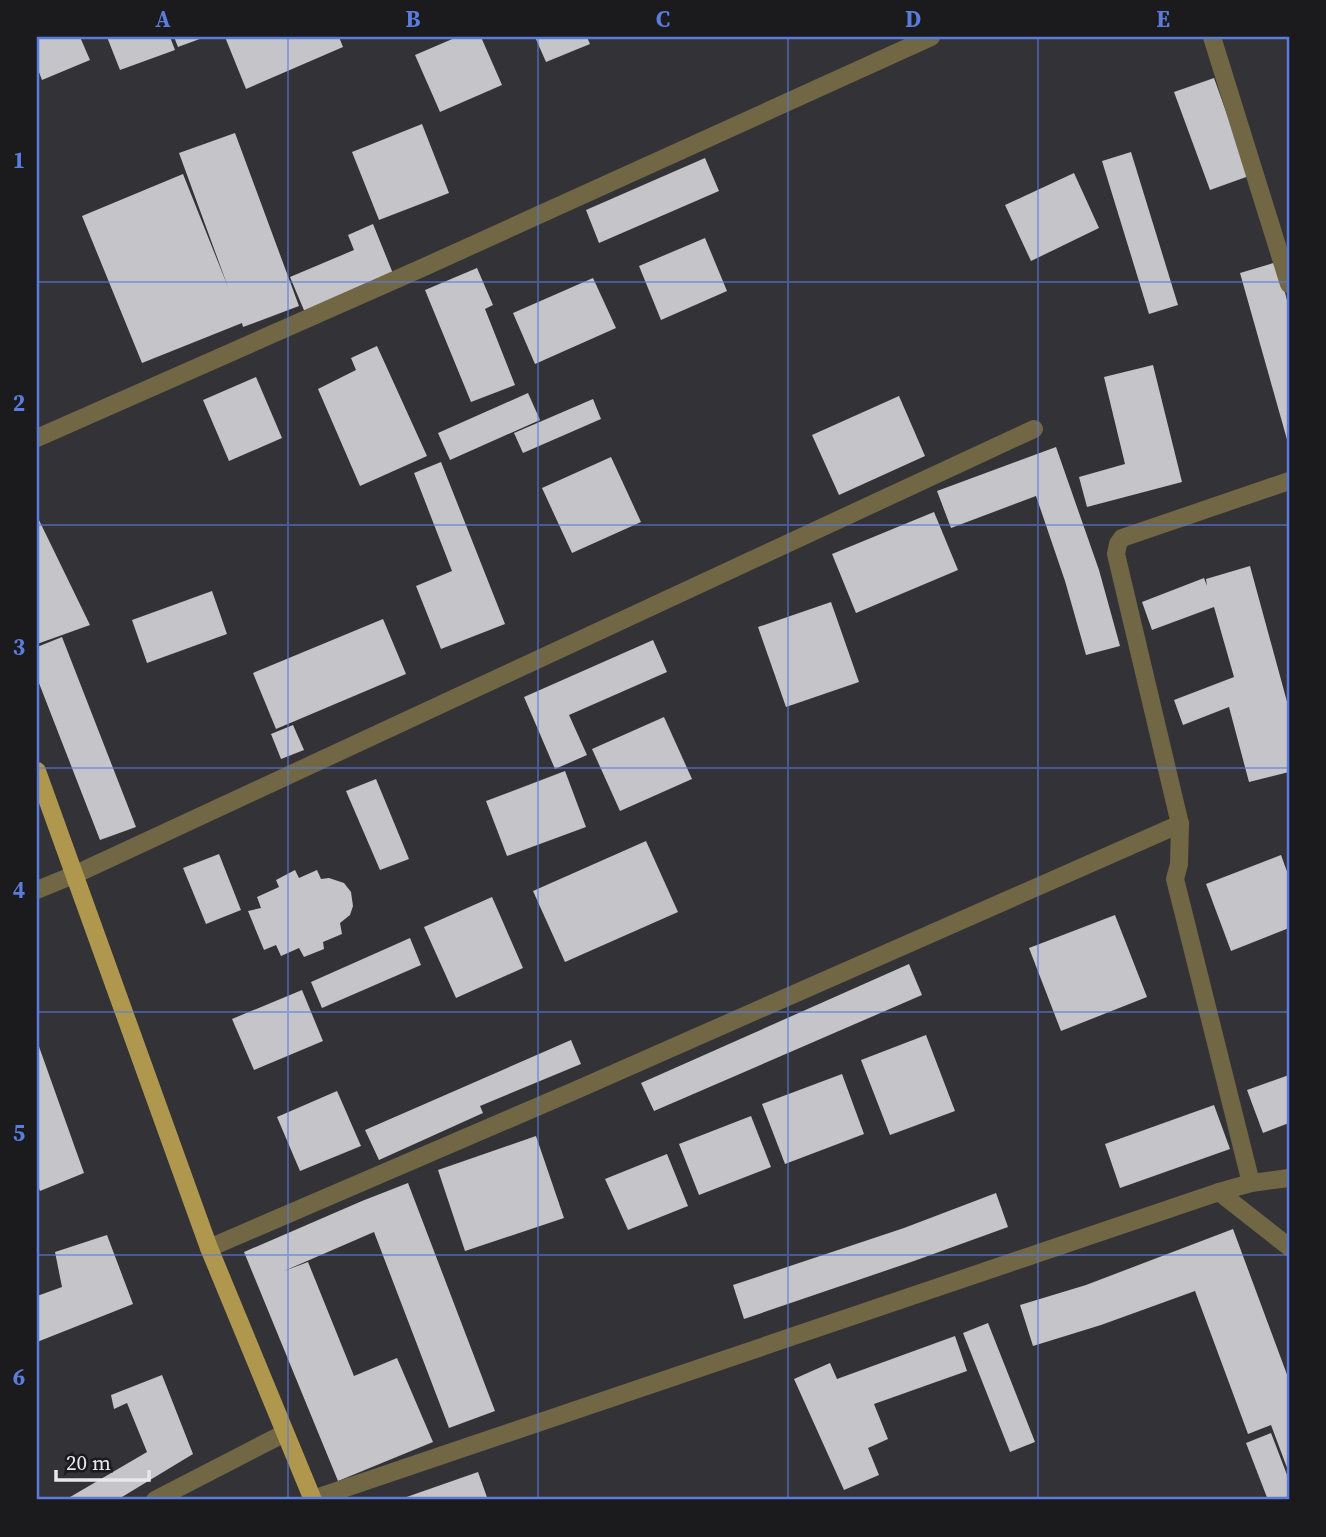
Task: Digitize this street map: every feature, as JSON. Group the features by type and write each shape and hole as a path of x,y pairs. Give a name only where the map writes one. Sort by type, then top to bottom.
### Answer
{"main road":[{"path":"37,771 209,1248 313,1500"}],"street":[{"path":"37,438 409,274 931,37"},
{"path":"1212,37 1289,284"},
{"path":"37,890 1034,429"},
{"path":"1251,1183 1175,880 1179,864 1180,824 1116,554 1122,538 1289,481"},
{"path":"209,1248 587,1086 1180,824"},
{"path":"313,1500 1219,1192 1251,1183 1289,1178"},
{"path":"1219,1192 1289,1247"},
{"path":"155,1500 285,1433"}],"building":[{"path":"37,37 80,37 90,60 42,80 37,67"},
{"path":"107,37 170,37 175,50 120,70"},
{"path":"174,37 205,37 178,47"},
{"path":"225,37 339,37 343,47 246,89"},
{"path":"457,37 481,37 502,85 440,112 415,55"},
{"path":"535,37 587,37 590,44 546,62"},
{"path":"1214,78 1249,176 1210,190 1174,92"},
{"path":"422,124 449,193 379,220 352,152"},
{"path":"235,133 299,306 243,327 242,323 142,363 82,216 183,174 228,287 179,153"},
{"path":"1131,152 1178,305 1149,314 1102,161"},
{"path":"705,158 719,191 599,243 586,210"},
{"path":"1074,173 1099,228 1031,261 1005,205"},
{"path":"373,224 394,276 306,315 290,277 354,250 348,235"},
{"path":"705,238 727,291 661,320 639,266"},
{"path":"1277,262 1289,308 1288,443 1240,273"},
{"path":"477,268 493,305 485,309 515,385 471,402 425,290"},
{"path":"593,278 616,328 535,364 513,313"},
{"path":"377,346 427,456 360,486 318,389 356,370 351,358"},
{"path":"1153,365 1182,482 1087,507 1079,477 1125,464 1104,377"},
{"path":"256,377 282,438 229,461 203,400"},
{"path":"528,393 540,420 450,460 438,433"},
{"path":"899,396 925,456 839,495 812,435"},
{"path":"593,399 601,419 523,453 514,433"},
{"path":"1056,447 1099,570 1120,646 1086,655 1065,581 1036,496 951,528 937,491"},
{"path":"611,457 641,522 572,553 542,488"},
{"path":"441,462 505,624 441,649 416,586 452,571 414,473"},
{"path":"934,512 958,570 856,613 832,554"},
{"path":"37,516 90,625 37,644"},
{"path":"1250,566 1289,709 1289,772 1249,782 1229,707 1183,725 1174,700 1234,677 1214,607 1152,630 1142,602 1204,578 1207,586 1206,579"},
{"path":"212,591 227,634 147,663 132,620"},
{"path":"831,602 859,682 786,707 758,627"},
{"path":"383,619 406,674 276,729 253,673"},
{"path":"62,637 136,827 100,840 37,678 37,647"},
{"path":"653,640 667,672 569,715 587,755 555,769 524,697"},
{"path":"664,717 692,779 620,811 592,749"},
{"path":"293,725 304,750 281,759 271,734"},
{"path":"565,771 586,827 507,856 486,801"},
{"path":"376,779 409,859 380,870 346,791"},
{"path":"646,841 678,912 565,962 533,891"},
{"path":"219,854 241,910 206,924 183,868"},
{"path":"1281,855 1289,877 1289,928 1231,951 1206,884"},
{"path":"295,870 299,878 317,870 321,879 329,878 344,883 351,892 353,906 350,915 340,923 342,934 323,942 324,949 304,957 299,948 281,956 276,945 264,950 248,911 261,908 257,897 279,887 276,880"},
{"path":"492,897 523,968 456,998 424,927"},
{"path":"1115,915 1147,997 1061,1031 1029,948"},
{"path":"410,938 421,965 322,1008 311,982"},
{"path":"909,964 922,995 654,1111 641,1083"},
{"path":"302,990 323,1041 254,1070 232,1019"},
{"path":"926,1035 955,1111 890,1135 861,1060"},
{"path":"571,1040 581,1064 480,1106 483,1113 379,1160 365,1130"},
{"path":"37,1041 84,1173 40,1191 37,1183"},
{"path":"842,1074 864,1134 785,1164 762,1104"},
{"path":"1289,1075 1289,1123 1263,1133 1247,1090"},
{"path":"337,1091 361,1146 300,1171 277,1117"},
{"path":"1214,1105 1230,1149 1120,1188 1105,1144"},
{"path":"751,1116 771,1167 699,1195 679,1144"},
{"path":"536,1136 564,1218 465,1251 438,1170"},
{"path":"667,1154 688,1206 628,1230 605,1179"},
{"path":"408,1183 495,1411 449,1428 374,1232 284,1271 308,1262 354,1376 397,1358 433,1442 338,1481 244,1252"},
{"path":"996,1193 1008,1227 744,1319 733,1285 904,1228"},
{"path":"1233,1229 1289,1380 1289,1473 1271,1425 1248,1434 1195,1291 1033,1346 1020,1305 1086,1285"},
{"path":"107,1235 133,1304 37,1342 37,1296 62,1287 55,1252"},
{"path":"988,1323 1035,1442 1010,1452 963,1333"},
{"path":"955,1336 967,1371 874,1404 888,1439 868,1448 879,1475 844,1490 794,1379 830,1363 837,1379"},
{"path":"162,1375 193,1454 117,1500 65,1500 147,1452 127,1403 114,1409 111,1395"},
{"path":"1271,1433 1289,1480 1289,1500 1268,1500 1246,1443"},
{"path":"478,1472 488,1500 398,1500"}]}
